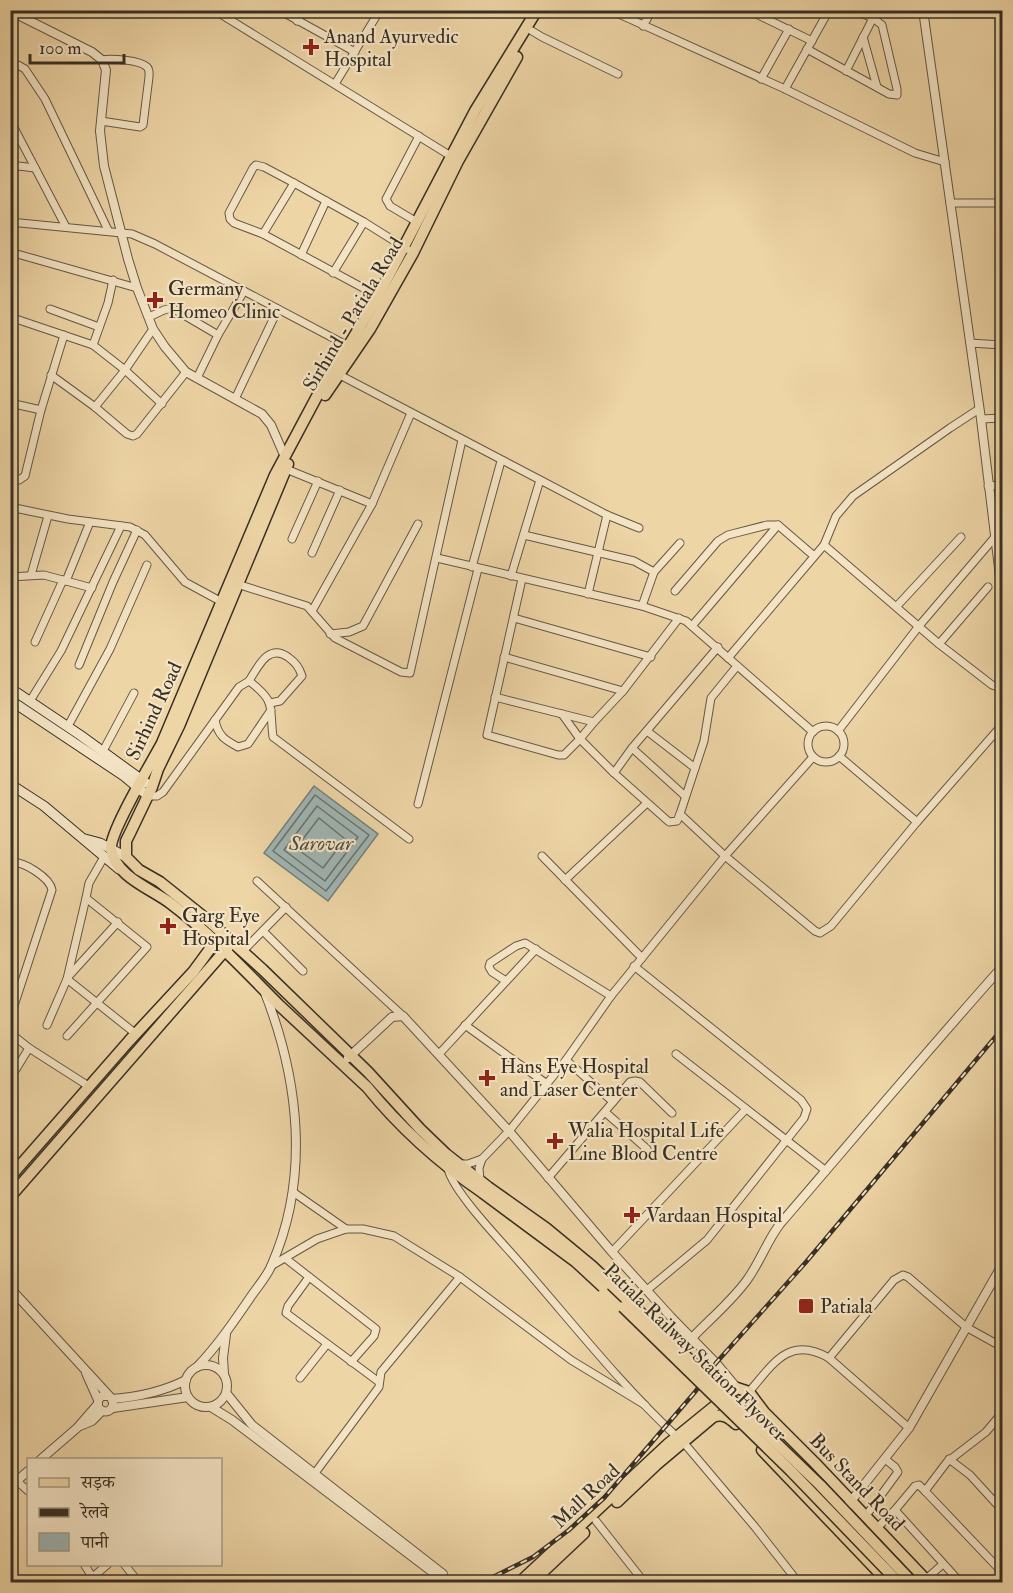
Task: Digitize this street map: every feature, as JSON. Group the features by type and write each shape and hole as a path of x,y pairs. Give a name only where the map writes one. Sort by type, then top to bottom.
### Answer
{"main road":[{"path":"207,647 237,584 285,463 335,373 352,348 378,296 408,250 417,222 455,159 475,111 537,10"},
{"name":"Sirhind - Patiala Road","path":"352,348 370,329 455,159 545,10"},
{"path":"207,647 220,601 274,475 285,463"},
{"name":"Sirhind Road","path":"107,853 137,780 162,743 207,647"},
{"name":"Sirhind Road","path":"126,856 126,842 153,793 158,769 207,647"},
{"path":"10,688 103,751 153,793"},
{"path":"10,700 124,776 137,780"},
{"path":"10,784 107,853 119,869 132,879 154,891 193,922 219,937"},
{"path":"107,853 126,856 139,870 160,882 219,937 263,987 367,1087 412,1138 452,1166"},
{"path":"10,1177 193,972 219,937"},
{"path":"229,947 242,952 351,1056 452,1166"},
{"path":"10,1197 229,947"},
{"name":"Patiala Railway Station Flyover","path":"452,1166 546,1228 592,1266 820,1485 912,1582"},
{"name":"Patiala Railway Station Flyover","path":"484,1187 594,1278 790,1470 898,1582"},
{"path":"680,1440 737,1388 748,1392"},
{"name":"Bus Stand Road","path":"748,1392 764,1412 927,1581"},
{"path":"680,1440 713,1417 727,1416 795,1483 888,1582"},
{"name":"Mall Road","path":"532,1582 672,1452 680,1440"},
{"name":"Mall Road","path":"520,1582 680,1440"}],"street":[{"path":"214,10 224,13 455,159"},
{"path":"279,10 355,52"},
{"path":"297,21 303,10"},
{"path":"335,84 380,10"},
{"path":"610,10 785,89 915,153 945,162"},
{"path":"643,26 652,10"},
{"path":"748,10 812,41"},
{"path":"785,89 829,10"},
{"path":"807,49 877,87 894,95 898,92 884,29 878,21 854,10"},
{"path":"923,10 980,414 1002,593"},
{"path":"10,11 92,52 102,60 106,70 100,121 104,166 137,288 153,329 170,354 186,372 262,414 267,420 285,463 318,481 372,504"},
{"path":"846,71 873,18"},
{"path":"761,79 789,29"},
{"path":"532,31 618,74"},
{"path":"863,37 877,87"},
{"path":"100,121 140,127 143,125 149,77 149,71 144,65 112,58 102,60"},
{"path":"10,64 25,69 45,99 108,230"},
{"path":"10,120 66,227"},
{"path":"417,222 390,206 386,199 419,136"},
{"path":"10,165 35,168"},
{"path":"378,296 263,234 234,223 228,217 253,168 255,165 264,167 364,222 408,250"},
{"path":"263,234 294,183"},
{"path":"301,255 326,201"},
{"path":"950,203 1002,203"},
{"path":"10,222 132,234 352,348"},
{"path":"333,273 364,222"},
{"path":"10,252 137,288"},
{"path":"93,345 108,303 113,280"},
{"path":"197,378 218,335 244,291"},
{"path":"149,317 172,308 218,335"},
{"path":"50,309 99,327"},
{"path":"235,399 278,309"},
{"path":"10,317 93,345 162,404"},
{"path":"94,406 125,370 153,329"},
{"path":"10,478 19,480 25,476 41,410 64,335"},
{"path":"970,343 1002,345"},
{"path":"10,353 14,356 10,375"},
{"path":"51,375 94,406 127,434 133,436 162,404 186,372"},
{"path":"335,373 501,461 607,515 639,528"},
{"path":"10,403 41,410"},
{"path":"312,611 372,504 411,413"},
{"path":"728,658 824,545 836,516 853,496 950,428 980,414 1002,418"},
{"path":"237,584 300,603 312,611 335,638 401,672 410,672 462,440"},
{"path":"418,804 501,461"},
{"path":"512,576 540,480"},
{"path":"292,539 318,481"},
{"path":"988,486 1002,485"},
{"path":"312,553 340,490"},
{"path":"10,507 48,516 130,527 144,535 185,582 220,601"},
{"path":"588,594 607,515"},
{"path":"31,575 48,516"},
{"path":"34,642 65,580 90,522"},
{"path":"330,634 349,632 363,626 418,524"},
{"path":"675,591 723,537 767,525 778,525 814,556"},
{"path":"692,626 778,525"},
{"path":"30,700 61,651 122,526"},
{"path":"79,665 137,531"},
{"path":"524,535 634,561 654,572"},
{"path":"897,606 961,537"},
{"path":"838,731 919,626 997,540"},
{"path":"642,606 654,572 680,543"},
{"path":"824,545 939,644 992,685 1000,686 1002,696"},
{"path":"437,558 642,606 679,618 718,647 813,732"},
{"path":"68,726 110,649 147,565"},
{"path":"10,577 44,575 92,588"},
{"path":"522,579 486,732 489,737 558,755 564,755 623,691 679,618"},
{"path":"939,644 988,587"},
{"path":"514,618 651,657"},
{"path":"614,773 632,748 718,647"},
{"path":"153,793 164,792 215,720 239,687 249,681 262,659 271,653 280,652 299,666 302,676 271,707 248,744 238,747 224,739 218,733 215,720"},
{"path":"504,657 623,691"},
{"path":"562,714 580,739 614,773 669,822 677,821 704,741 711,698 737,666"},
{"path":"249,681 262,691 271,707 273,737 409,839"},
{"path":"103,751 134,693"},
{"path":"495,697 594,722"},
{"path":"680,814 725,856 815,932 820,933 831,926 917,822 1002,725"},
{"path":"825,726 838,731 843,745 838,756 824,761 813,757 808,744 813,732 825,726"},
{"path":"647,731 695,768"},
{"path":"632,748 685,796"},
{"path":"838,756 917,822"},
{"path":"484,1187 479,1168 482,1159 509,1131 566,1060 634,966 725,856 813,757"},
{"path":"565,880 647,803"},
{"path":"47,1025 67,979 89,883 107,853"},
{"path":"543,856 642,958"},
{"path":"10,863 22,864 47,880 52,890 10,1018"},
{"path":"257,881 403,1016 439,1054 509,1131 612,1252 737,1388"},
{"path":"67,1036 147,946 86,898"},
{"path":"242,952 286,908"},
{"path":"67,979 118,922"},
{"path":"263,931 303,970"},
{"path":"506,981 492,972 489,968 490,963 521,943 536,949 611,996"},
{"path":"439,1054 536,949"},
{"path":"634,966 801,1100 806,1114 707,1240 647,1290"},
{"path":"692,1338 735,1294 754,1269 776,1230 1002,967"},
{"path":"67,979 136,1034"},
{"path":"263,987 273,1011 290,1081 297,1134 296,1176 285,1228 272,1266 227,1330 188,1375 186,1380 188,1397 198,1406 212,1407 232,1420 443,1580 450,1582"},
{"path":"341,1063 392,1017 403,1016"},
{"path":"465,1025 547,1084"},
{"path":"10,1033 29,1048 90,1087"},
{"path":"11,1077 29,1048"},
{"path":"676,1054 826,1171"},
{"path":"566,1060 613,1102"},
{"path":"548,1178 630,1082 640,1082 672,1113"},
{"path":"612,1252 746,1109"},
{"path":"604,1112 647,1149"},
{"path":"482,1159 452,1166 454,1184 645,1406 680,1440 756,1527 798,1582"},
{"path":"293,1192 346,1229"},
{"path":"272,1266 317,1239 346,1229 363,1229 394,1236 460,1277 571,1360 645,1406"},
{"path":"285,1258 376,1329 374,1336 351,1362"},
{"path":"832,1524 909,1428 1002,1265"},
{"path":"829,1358 894,1280 903,1275 966,1327 1002,1347"},
{"path":"309,1277 288,1306 286,1313 379,1382"},
{"path":"315,1473 379,1387 381,1372 460,1277"},
{"path":"10,1288 111,1401"},
{"path":"224,1374 223,1358 227,1330"},
{"path":"300,1378 327,1344"},
{"path":"748,1392 777,1359 786,1353 807,1349 829,1358 909,1428"},
{"path":"197,1367 209,1365 220,1370 227,1380 226,1394 221,1402 212,1407"},
{"path":"82,1366 99,1405 109,1411 111,1401"},
{"path":"111,1401 160,1392 186,1380"},
{"path":"226,1394 252,1425 414,1549 447,1576 450,1582"},
{"path":"42,1458 77,1428 89,1423 102,1396 111,1401 188,1397"},
{"path":"925,1491 949,1459 986,1432 1002,1413"},
{"path":"865,1517 898,1472 885,1459"},
{"path":"949,1459 970,1474 1002,1510"},
{"path":"14,1484 27,1471"},
{"path":"876,1529 915,1486 919,1485 1002,1572"},
{"path":"895,1510 960,1582"},
{"path":"596,1521 640,1581"},
{"path":"927,1581 943,1564"},
{"path":"86,1566 94,1576 106,1566"},
{"path":"126,1566 136,1579 135,1582"}],"water":[{"name":"Sarovar","path":"314,786 378,834 328,901 264,853"}],"railway":[{"path":"483,1582 533,1557 569,1530 604,1498 695,1392 716,1363 806,1262 1002,1029"}],"place":[{"name":"Anand Ayurvedic Hospital","path":"311,47"},
{"name":"Germany Homeo Clinic","path":"155,300"},
{"name":"Garg Eye Hospital","path":"168,926"},
{"name":"Hans Eye Hospital and Laser Center","path":"487,1078"},
{"name":"Walia Hospital Life Line Blood Centre","path":"555,1141"},
{"name":"Vardaan Hospital","path":"632,1215"},
{"name":"Patiala","path":"806,1306"}]}
